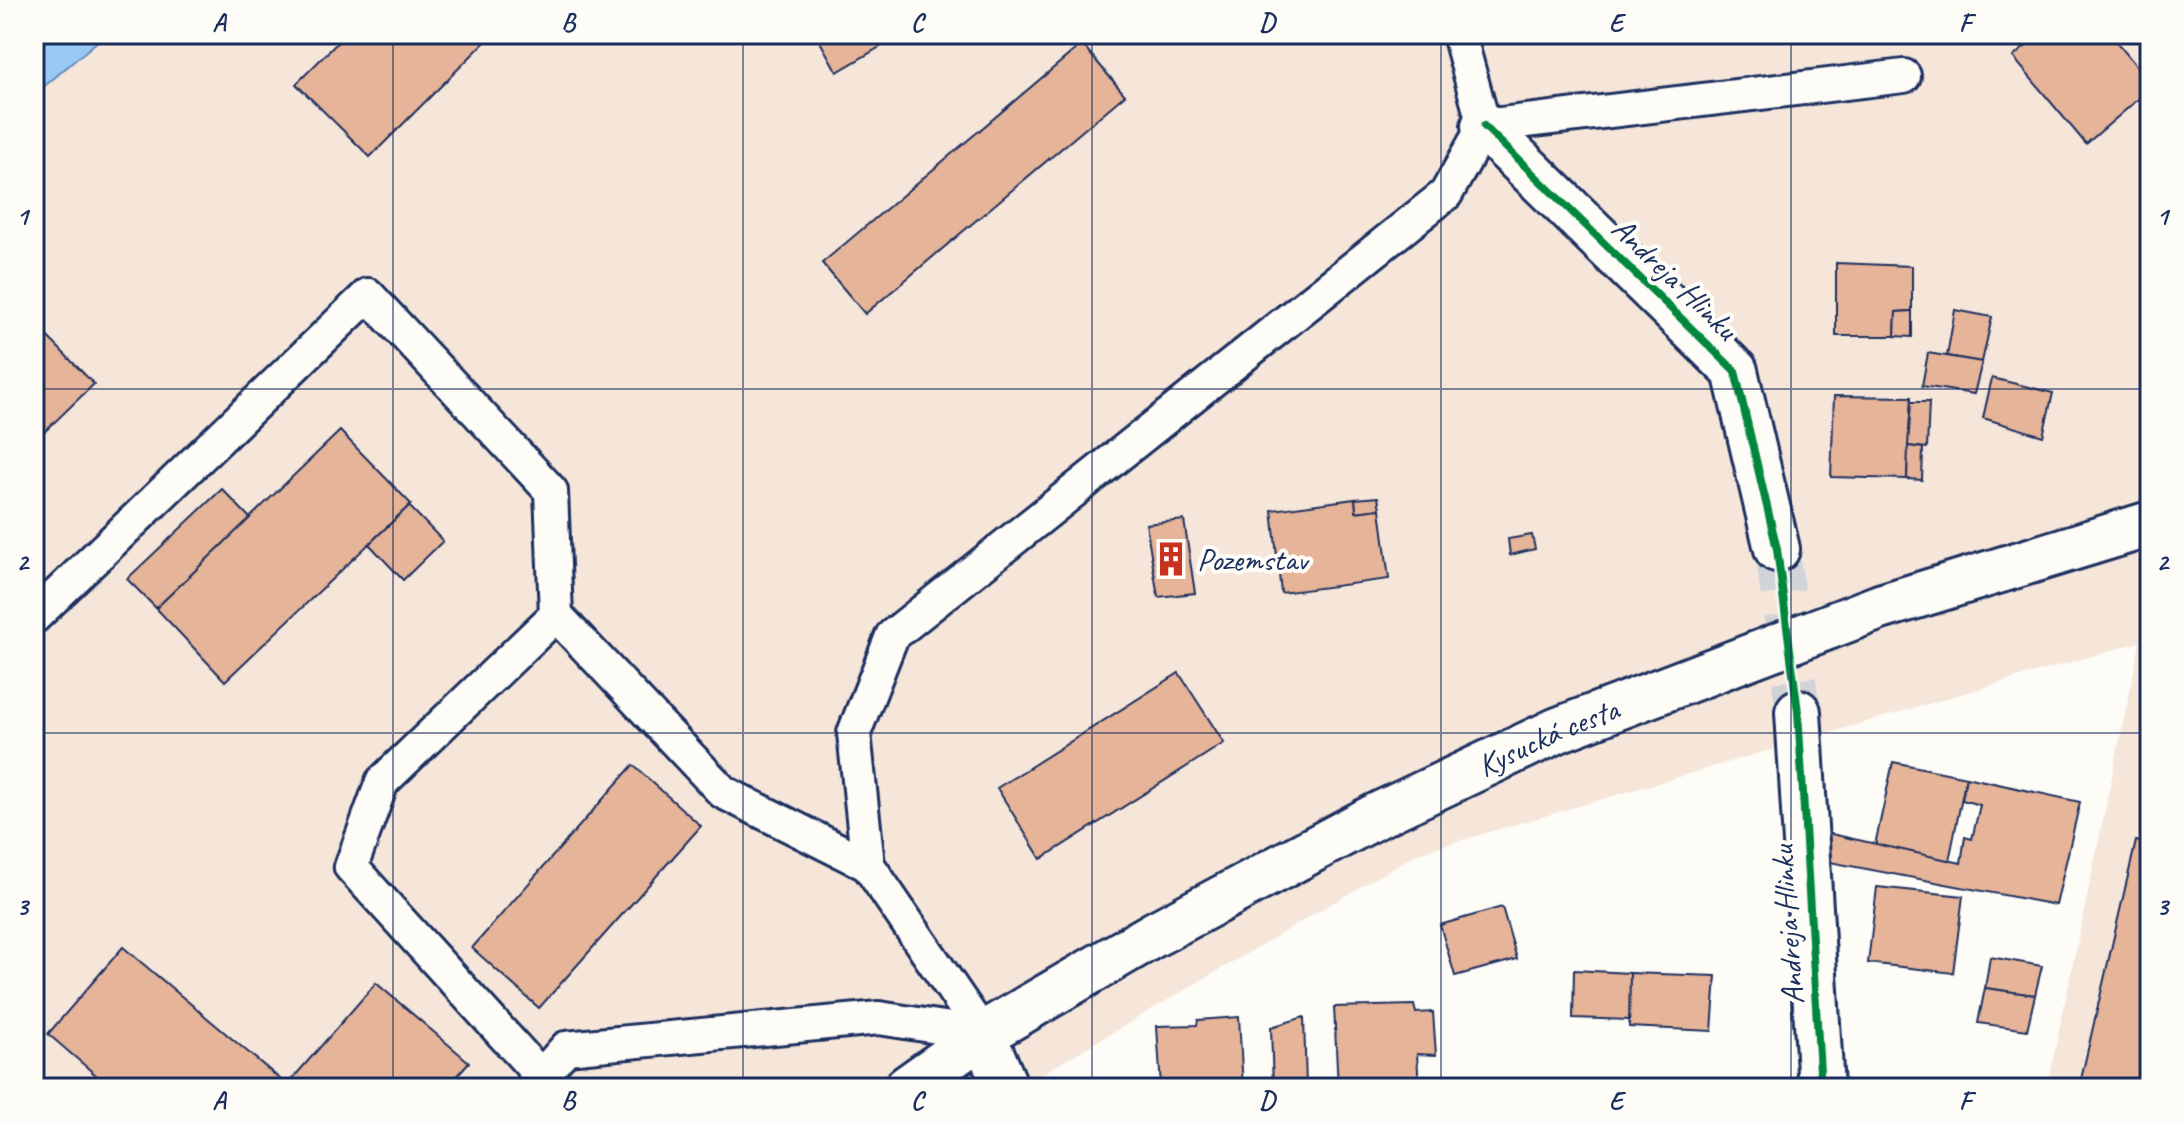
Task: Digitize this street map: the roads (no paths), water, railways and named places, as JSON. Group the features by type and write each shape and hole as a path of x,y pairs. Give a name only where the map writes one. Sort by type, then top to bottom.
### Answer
{"main road":[{"name":"Andreja Hlinku","path":"1484,126 1735,371 1777,549"},
{"name":"Kysucká cesta","path":"907,1088 983,1034 1153,935 1378,815 1558,730 1880,607 2150,524"},
{"name":"Andreja Hlinku","path":"1798,712 1821,1088"},
{"path":"983,1034 1006,1088"}],"lane":[{"path":"983,1034 868,865 854,733 892,636 1446,194 1484,126 1459,34"},
{"path":"1484,126 1904,76"},
{"path":"34,617 368,295 551,491 556,615 723,792 868,865"},
{"path":"556,615 382,782 351,867 536,1082 566,1048 879,1018 983,1034"}],"water":[{"path":"34,34 106,34 34,95"}],"tunnel":[{"path":"1777,549 1798,712"}],"place":[{"name":"Pozemstav","path":"1171,559"}]}
